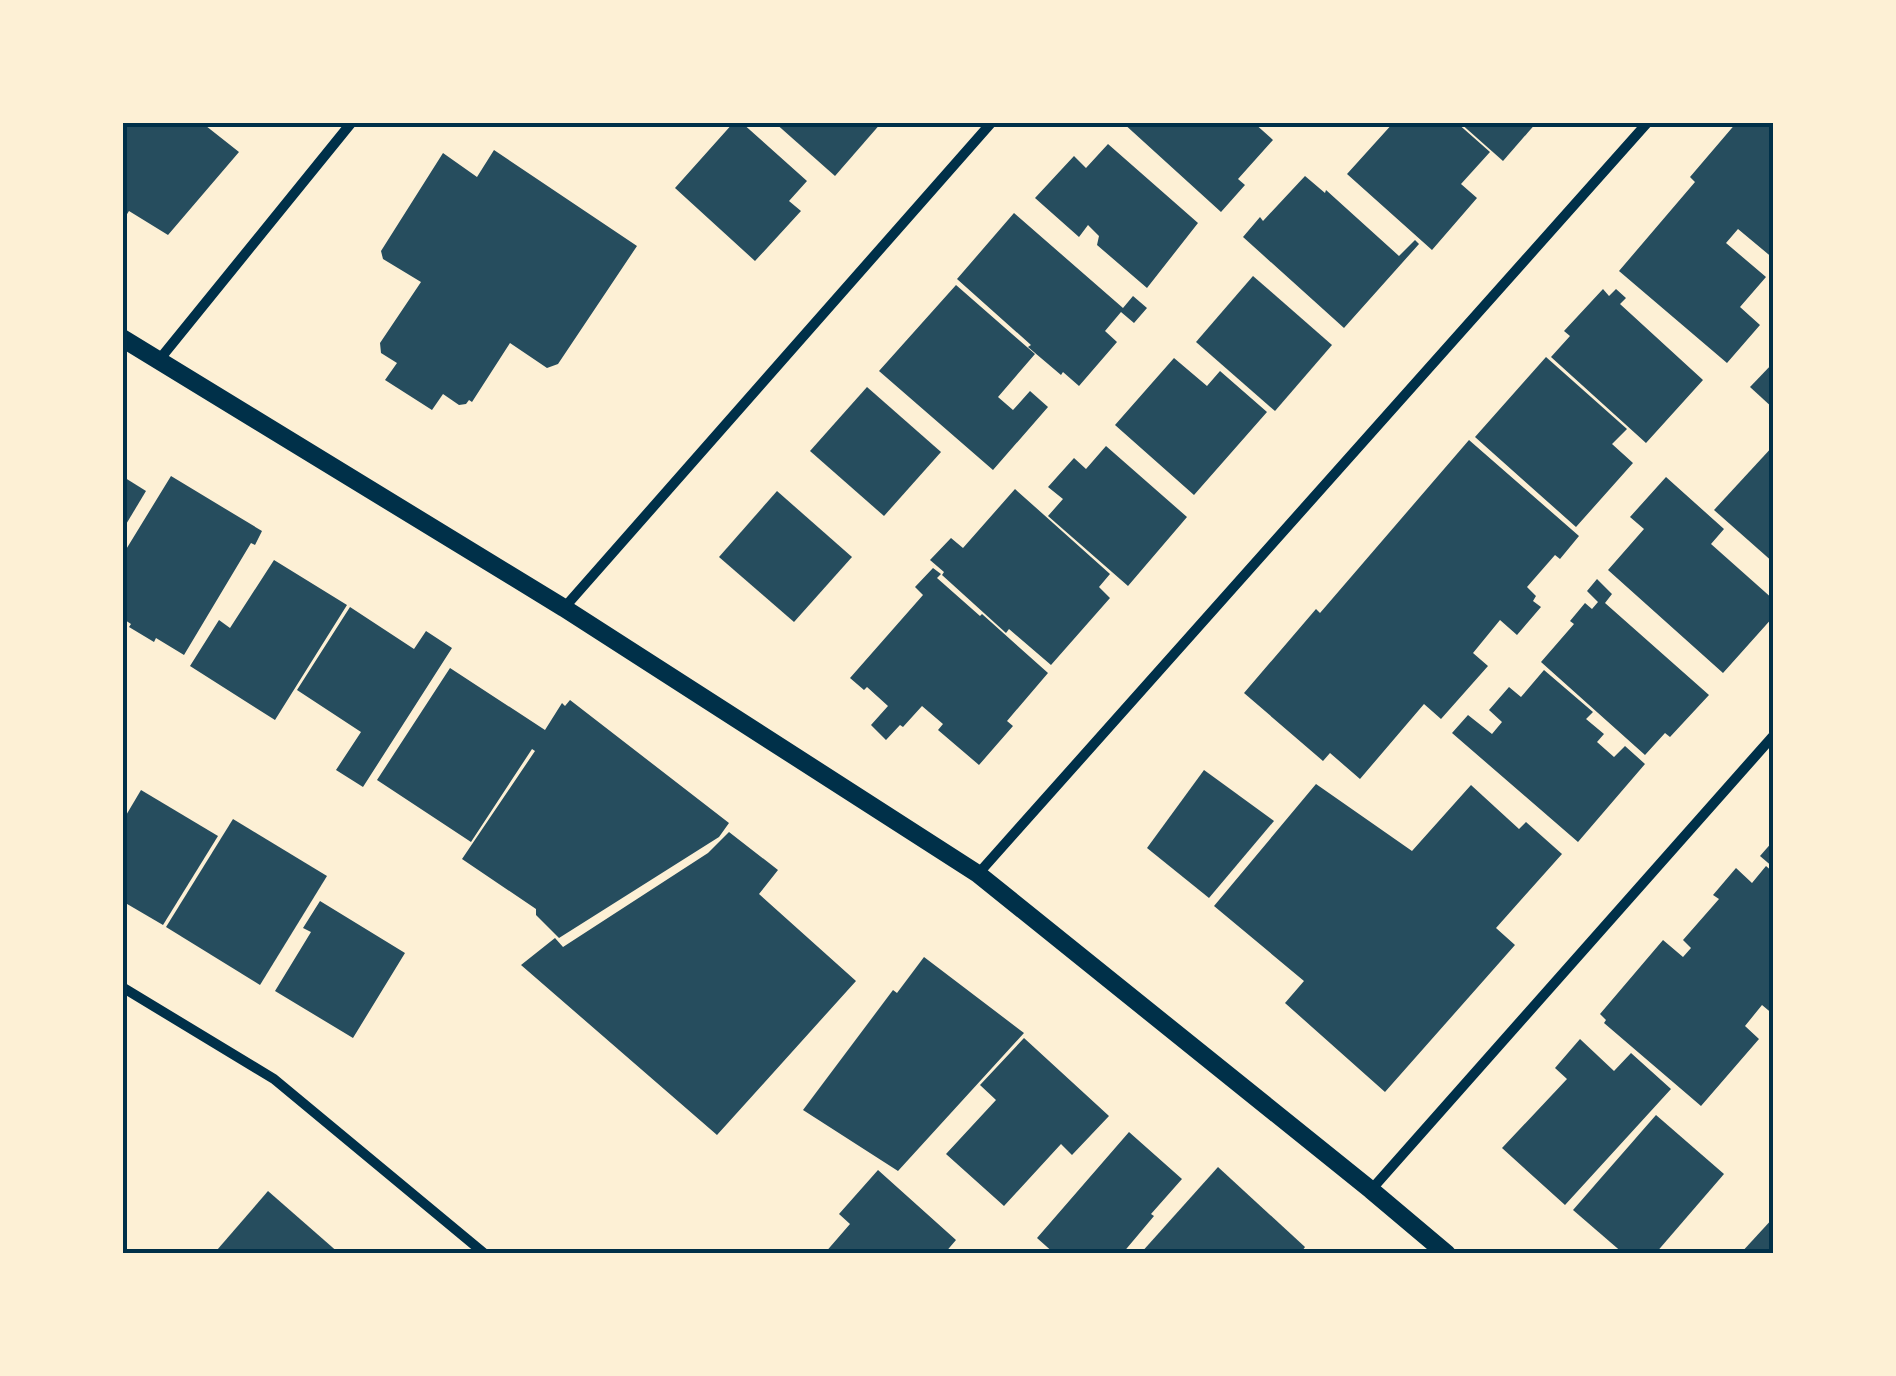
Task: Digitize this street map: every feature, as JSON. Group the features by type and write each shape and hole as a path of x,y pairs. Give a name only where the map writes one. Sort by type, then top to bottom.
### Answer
{"street":[{"path":"159,360 352,122"},
{"path":"564,608 992,122"},
{"path":"978,874 1648,122"},
{"path":"122,338 564,608 978,874 1446,1254"},
{"path":"1371,1190 1774,735"},
{"path":"122,987 274,1079 485,1254"}],"building":[{"path":"122,122 201,122 239,152 168,235 129,211 122,222"},
{"path":"734,122 741,122 807,181 789,201 801,211 755,261 675,188"},
{"path":"774,122 882,122 835,176"},
{"path":"1122,122 1253,122 1273,140 1238,179 1245,185 1221,212"},
{"path":"1394,122 1456,122 1490,152 1461,184 1477,198 1432,250 1347,174"},
{"path":"1459,122 1537,122 1503,161"},
{"path":"1737,122 1774,122 1774,259 1738,229 1726,243 1766,277 1740,307 1760,325 1727,363 1619,271 1695,182 1690,177"},
{"path":"1108,144 1198,223 1147,288 1097,245 1099,236 1088,225 1079,237 1035,198 1074,156 1086,168"},
{"path":"494,150 637,246 558,364 547,368 510,343 472,402 459,405 443,394 432,410 385,380 397,363 381,353 380,343 421,282 383,259 381,251 443,153 477,177"},
{"path":"1305,176 1399,256 1415,240 1419,244 1344,328 1243,237"},
{"path":"1014,213 1123,308 1133,296 1147,308 1134,323 1121,312 1105,331 1117,342 1079,386 1028,347 1031,345 957,279"},
{"path":"1253,276 1332,345 1275,411 1196,342"},
{"path":"956,285 1035,354 998,397 1013,410 1030,391 1048,407 993,470 879,371"},
{"path":"1603,289 1609,296 1616,289 1626,298 1620,304 1703,380 1646,443 1551,357 1570,336 1564,331"},
{"path":"1546,357 1627,429 1612,444 1633,463 1576,527 1475,437"},
{"path":"1174,358 1207,386 1220,371 1267,412 1194,495 1115,425"},
{"path":"1774,362 1774,409 1750,387"},
{"path":"867,387 941,452 884,516 810,451"},
{"path":"1469,440 1579,536 1560,559 1555,555 1527,587 1536,596 1533,601 1541,607 1517,635 1500,620 1473,653 1488,666 1441,719 1424,704 1360,779 1330,753 1323,761 1244,693 1316,609 1320,613"},
{"path":"1774,445 1774,563 1714,510"},
{"path":"1106,446 1187,517 1128,586 1048,516 1063,499 1048,487 1074,458 1086,469"},
{"path":"122,476 146,491 122,531"},
{"path":"171,476 262,531 184,655 156,638 154,642 122,618 122,556"},
{"path":"1666,477 1724,529 1711,544 1774,600 1774,616 1723,673 1608,570 1644,529 1630,517"},
{"path":"1015,489 1110,574 1099,587 1110,598 1051,665 1009,629 1006,633 930,560 951,538 963,548"},
{"path":"777,491 852,557 794,622 719,557"},
{"path":"274,560 347,605 275,720 190,666 219,620 230,628"},
{"path":"933,568 941,574 937,578 1048,673 1007,721 1013,726 979,765 938,730 943,724 922,706 886,740 871,725 888,706 850,678 923,595 915,587"},
{"path":"1597,579 1612,594 1605,603 1709,695 1670,737 1665,733 1645,755 1541,662 1574,624 1570,621 1585,603 1592,609 1598,602 1587,591"},
{"path":"350,607 414,649 426,631 452,648 363,787 336,770 361,732 297,690"},
{"path":"450,668 545,730 562,703 565,706 570,700 729,823 719,837 559,938 536,915 536,909 462,859 535,751 532,749 471,842 377,780"},
{"path":"1544,670 1593,712 1586,719 1604,734 1597,742 1614,757 1625,746 1645,764 1578,842 1452,733 1468,715 1492,734 1502,722 1489,710 1509,687 1521,697"},
{"path":"1204,770 1274,821 1209,898 1147,848"},
{"path":"1316,784 1412,851 1471,785 1519,829 1526,822 1562,854 1496,928 1515,945 1385,1092 1285,1003 1304,981 1214,906"},
{"path":"141,790 218,836 163,925 122,901 122,822"},
{"path":"233,819 327,876 260,985 166,927"},
{"path":"729,832 778,870 759,894 856,981 717,1135 521,965 555,938 563,947 708,853"},
{"path":"1774,840 1774,868 1760,856"},
{"path":"1766,866 1774,873 1774,1015 1762,1005 1745,1026 1759,1039 1701,1106 1604,1023 1606,1020 1600,1014 1663,940 1683,957 1691,948 1683,940 1719,899 1713,895 1736,868 1752,883"},
{"path":"320,901 405,953 353,1038 275,991 311,932 303,928"},
{"path":"924,957 1024,1033 898,1171 803,1110 893,990 897,993"},
{"path":"1024,1038 1109,1116 1072,1155 1061,1144 1004,1206 946,1154 996,1100 980,1085"},
{"path":"1580,1039 1614,1071 1631,1053 1671,1089 1565,1205 1502,1148 1567,1079 1555,1068"},
{"path":"1656,1115 1724,1174 1655,1254 1624,1254 1573,1210"},
{"path":"1129,1132 1182,1179 1122,1254 1055,1254 1037,1238"},
{"path":"1218,1167 1305,1247 1300,1254 1140,1254"},
{"path":"878,1170 956,1240 944,1254 824,1254 850,1224 839,1214"},
{"path":"268,1191 340,1254 221,1254 217,1250"},
{"path":"1774,1217 1774,1254 1740,1254"}]}
